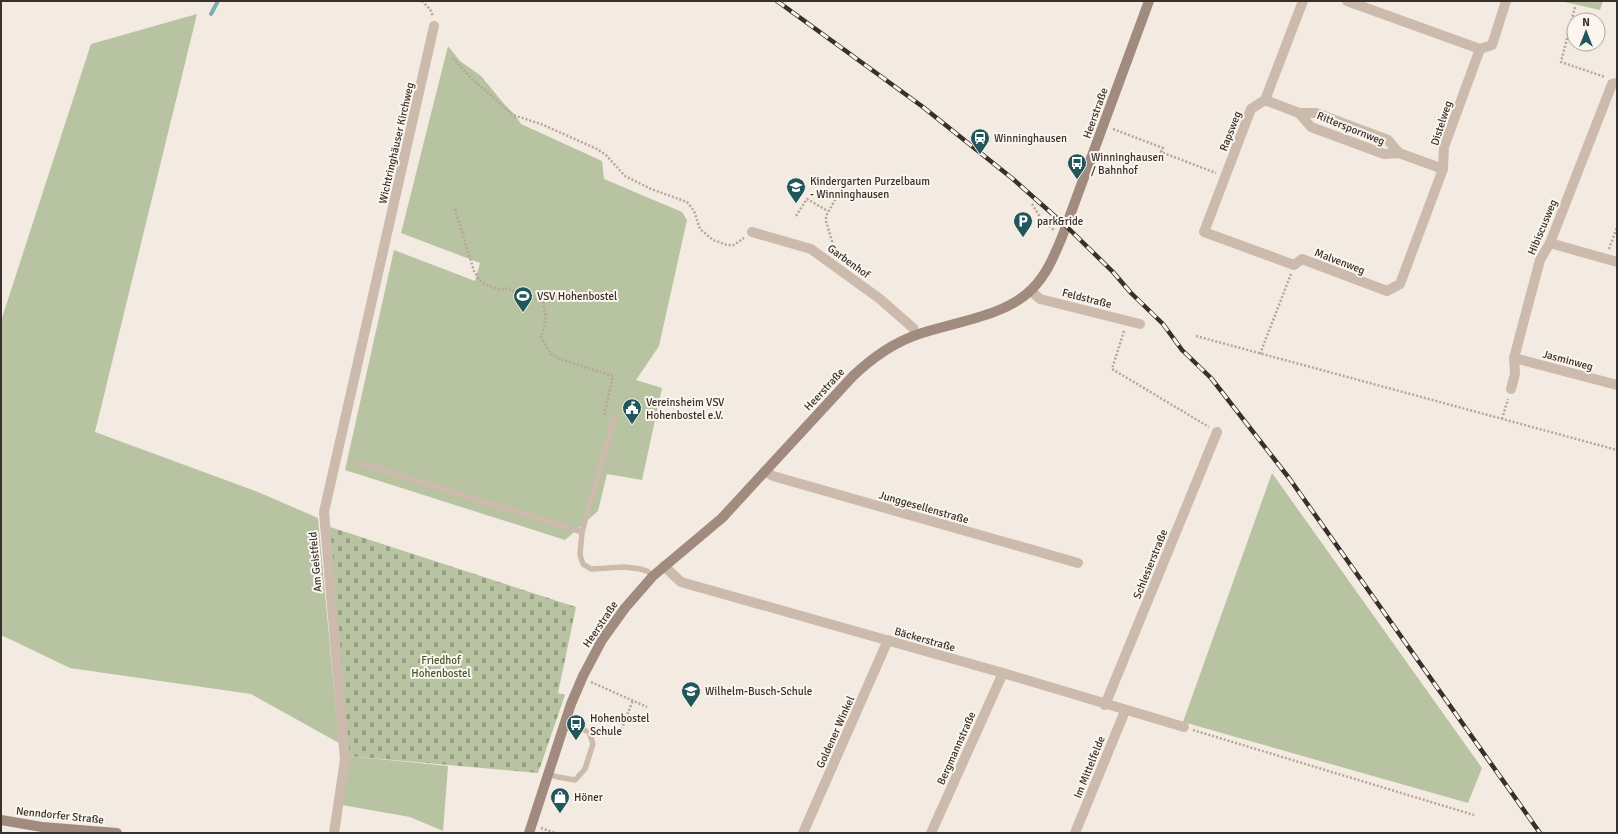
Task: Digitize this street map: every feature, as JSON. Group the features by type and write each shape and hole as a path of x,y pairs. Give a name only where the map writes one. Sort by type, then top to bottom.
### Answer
{"street":[{"name":"Heerstraße","path":"528,833 564,722 583,676 602,640 625,608 653,576 722,518 853,376 871,359 892,345 916,335 994,312 1017,301 1031,291 1042,279 1051,264 1062,237 1149,1"},
{"path":"1265,100 1303,1"},
{"path":"1347,1 1480,49 1492,45 1506,1"},
{"name":"Wichtringhäuser Kirchweg","path":"374,293 434,26"},
{"name":"Distelweg","path":"1400,284 1443,169 1444,147 1480,49"},
{"name":"Hibiscusweg","path":"1511,389 1515,374 1514,358 1540,260 1550,243 1614,83"},
{"name":"Ritterspornweg","path":"1265,100 1299,113 1316,113 1388,140 1399,153"},
{"name":"Rapsweg","path":"1204,232 1251,109 1265,100"},
{"name":"Ritterspornweg","path":"1299,113 1311,127 1384,154 1399,153 1443,169"},
{"name":"Garbenhof","path":"752,232 811,249 880,299 913,328 916,335"},
{"name":"Malvenweg","path":"1204,232 1294,265 1302,259 1387,292 1400,284"},
{"path":"1550,243 1617,262"},
{"name":"Feldstraße","path":"1031,291 1040,299 1140,324"},
{"name":"Am Geistfeld","path":"334,833 345,760 324,512 374,293"},
{"name":"Jasminweg","path":"1514,358 1617,385"},
{"name":"Schlesierstraße","path":"1105,705 1217,432"},
{"name":"Junggesellenstraße","path":"765,471 773,476 1078,563"},
{"name":"Bäckerstraße","path":"664,566 681,582 1003,673 1105,705 1184,727"},
{"name":"Goldener Winkel","path":"803,833 888,640"},
{"name":"Bergmannstraße","path":"931,833 1003,673"},
{"name":"Im Mittelfelde","path":"1075,833 1125,710"},
{"name":"Nenndorfer Straße","path":"1,820 42,830 117,833"}],"lane":[{"path":"614,418 582,532 580,555 583,564 591,568 625,567 640,569 653,576"},
{"path":"359,463 582,532"},
{"path":"547,774 575,780 585,769 593,744 589,732 564,722"}],"path":[{"path":"422,1 430,9 434,18 434,26"},
{"path":"1575,7 1562,62 1611,79 1614,83"},
{"path":"452,58 513,115 541,124 597,149 606,155 625,176 651,189 687,202 694,211 700,229 713,240 727,245 734,245 752,232"},
{"path":"1113,129 1163,148 1161,152 1225,177"},
{"path":"830,262 832,241 826,221 828,211 841,189"},
{"path":"796,216 806,199 828,211"},
{"path":"1032,204 1042,220 1054,230"},
{"path":"455,209 474,271 484,284 501,290 505,288 543,302 546,321 541,337 551,354 560,359 613,376 604,415 614,418"},
{"path":"1605,258 1617,227"},
{"path":"1260,354 1294,265"},
{"path":"1127,321 1112,369 1217,432"},
{"path":"1196,336 1617,450"},
{"path":"1502,419 1511,389"},
{"path":"591,682 647,707"},
{"path":"620,733 633,700"},
{"path":"1184,727 1474,815"},
{"path":"539,828 555,833"}],"green space":[{"path":"1560,1 1603,1 1600,10"},
{"path":"197,14 95,432 258,492 318,518 339,743 251,694 70,668 1,635 1,321 91,44"},
{"name":"VSV Hohenbostel","path":"448,46 460,61 481,76 521,124 602,161 604,179 682,212 687,220 659,346 636,380 662,388 642,480 607,474 598,511 565,540 345,470 394,250 475,281 480,263 401,233"},
{"path":"1272,473 1482,768 1468,803 1183,722"},
{"name":"Friedhof Hohenbostel","path":"327,526 576,607 558,693 565,695 538,773 348,756"},
{"path":"348,756 448,766 443,831 410,817 342,805"}],"waterway":[{"path":"211,14 218,1"}],"railway":[{"path":"777,1 923,107 1013,179 1066,226 1163,324 1182,350 1211,378 1289,478 1540,833"}],"place":[{"name":"Winninghausen","path":"980,155"},
{"name":"Winninghausen / Bahnhof","path":"1077,180"},
{"name":"Kindergarten Purzelbaum - Winninghausen","path":"796,204"},
{"name":"park&ride","path":"1023,238"},
{"name":"VSV Hohenbostel","path":"523,313"},
{"name":"Vereinsheim VSV Hohenbostel e.V.","path":"632,425"},
{"name":"Wilhelm-Busch-Schule","path":"691,708"},
{"name":"Hohenbostel Schule","path":"576,741"},
{"name":"Höner","path":"560,814"}]}
